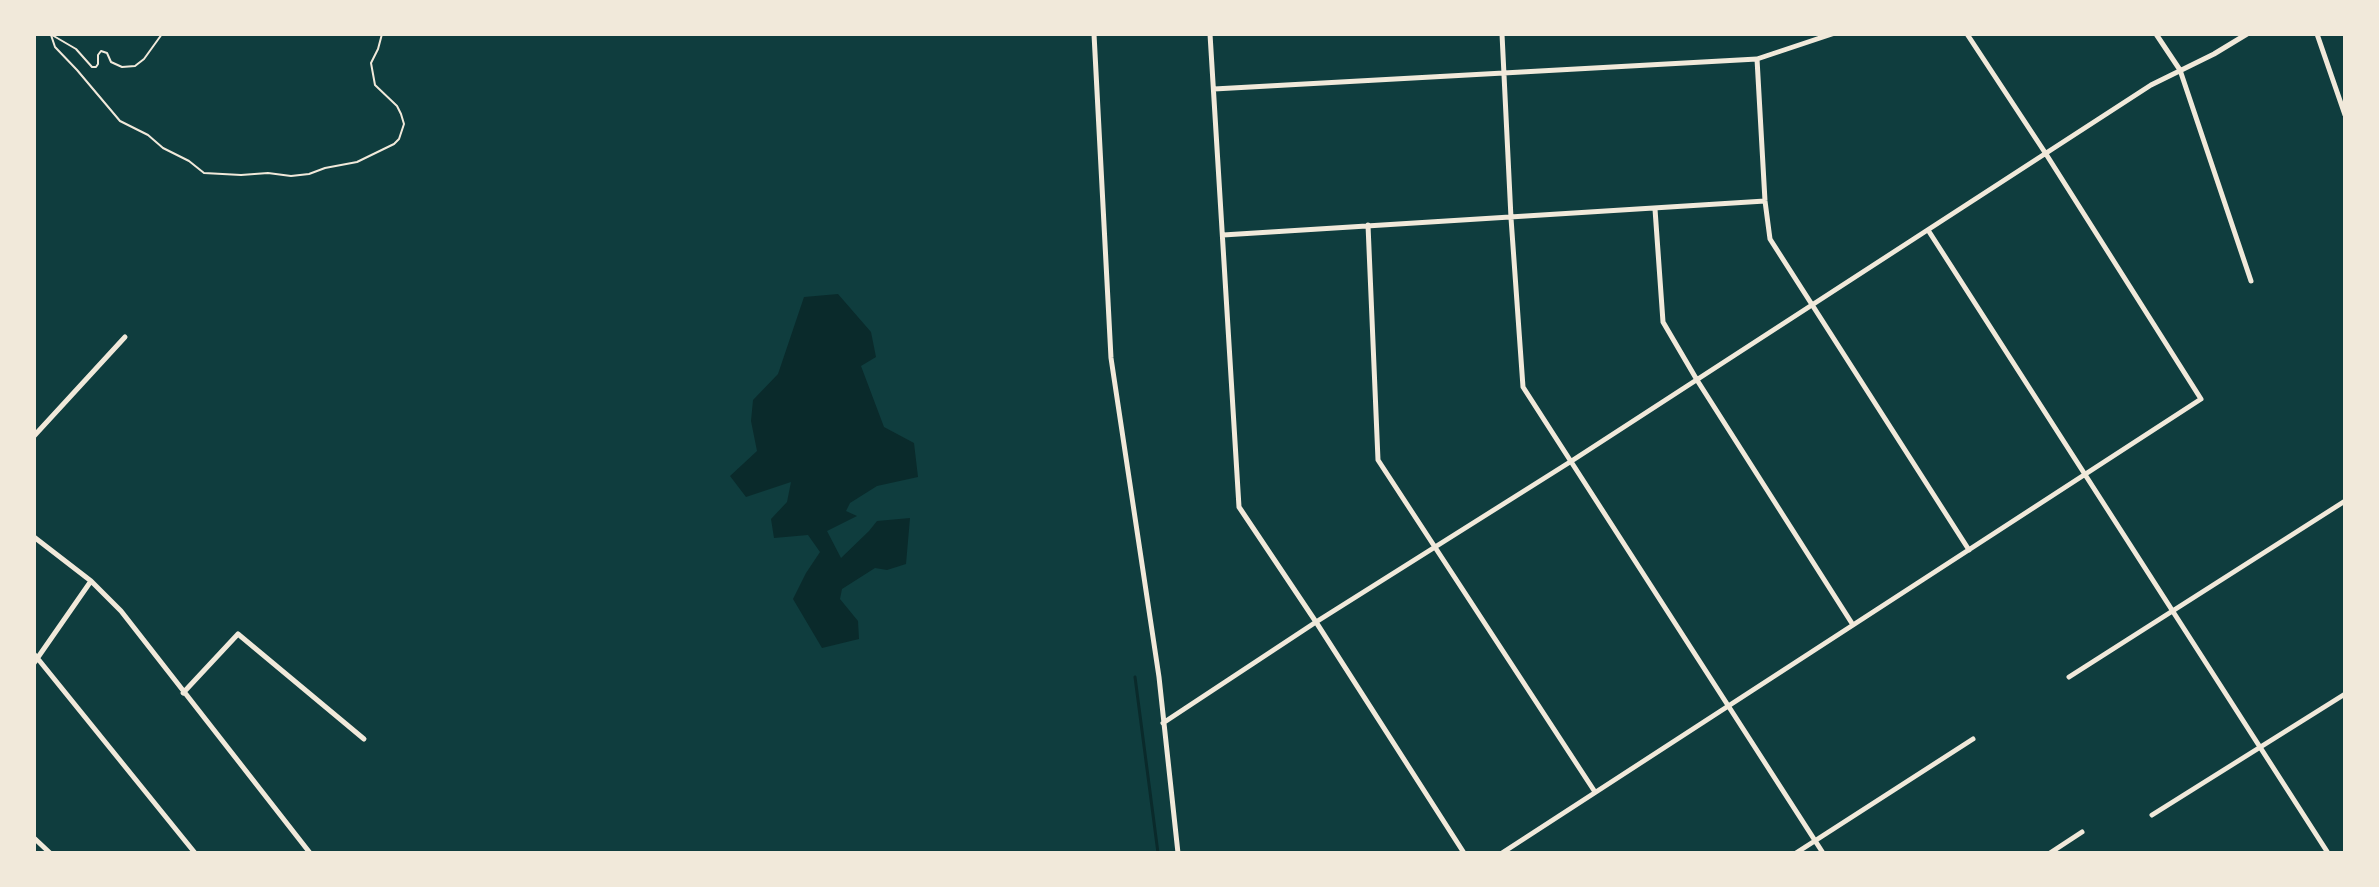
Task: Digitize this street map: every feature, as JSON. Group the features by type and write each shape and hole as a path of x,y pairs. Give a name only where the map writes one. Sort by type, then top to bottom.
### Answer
{"street":[{"path":"1094,34 1111,358 1159,677 1178,853"},
{"path":"1210,34 1239,507 1464,853"},
{"path":"1502,34 1523,387 1823,853"},
{"path":"1214,89 1757,59 1832,34"},
{"path":"1502,853 2201,399 1967,34"},
{"path":"2156,34 2180,70 2251,281"},
{"path":"1163,723 2151,85 2247,34"},
{"path":"2317,34 2345,115"},
{"path":"1757,59 1770,239 1969,550"},
{"path":"1223,235 1765,201"},
{"path":"1655,209 1663,322 1853,625"},
{"path":"1368,225 1378,460 1595,792"},
{"path":"1928,230 2328,853"},
{"path":"34,436 125,337"},
{"path":"2069,677 2345,501"},
{"path":"34,537 91,581 121,611 310,853"},
{"path":"91,581 35,658 195,853"},
{"path":"183,693 238,634 364,739"},
{"path":"2152,815 2345,694"},
{"path":"1796,853 1973,739"},
{"path":"2050,853 2082,832"},
{"path":"34,838 50,853"}],"path":[{"path":"51,35 76,49 92,67 98,64 101,51 107,53 111,62 122,67 135,66 144,59 162,34"},
{"path":"51,35 55,47 120,121 148,135 204,173 291,176 357,162 399,139 404,124 401,114 375,85 371,63 382,34"}],"water":[{"path":"838,294 871,332 876,357 861,366 884,427 914,443 918,477 877,486 850,503 846,511 857,516 827,531 841,558 877,521 910,518 906,564 887,570 875,568 842,589 840,599 858,621 859,639 822,648 793,599 820,552 808,535 774,538 771,519 787,502 791,482 746,497 730,476 757,451 751,421 753,400 778,374 804,297"}],"waterway":[{"path":"1135,677 1158,853"}]}
